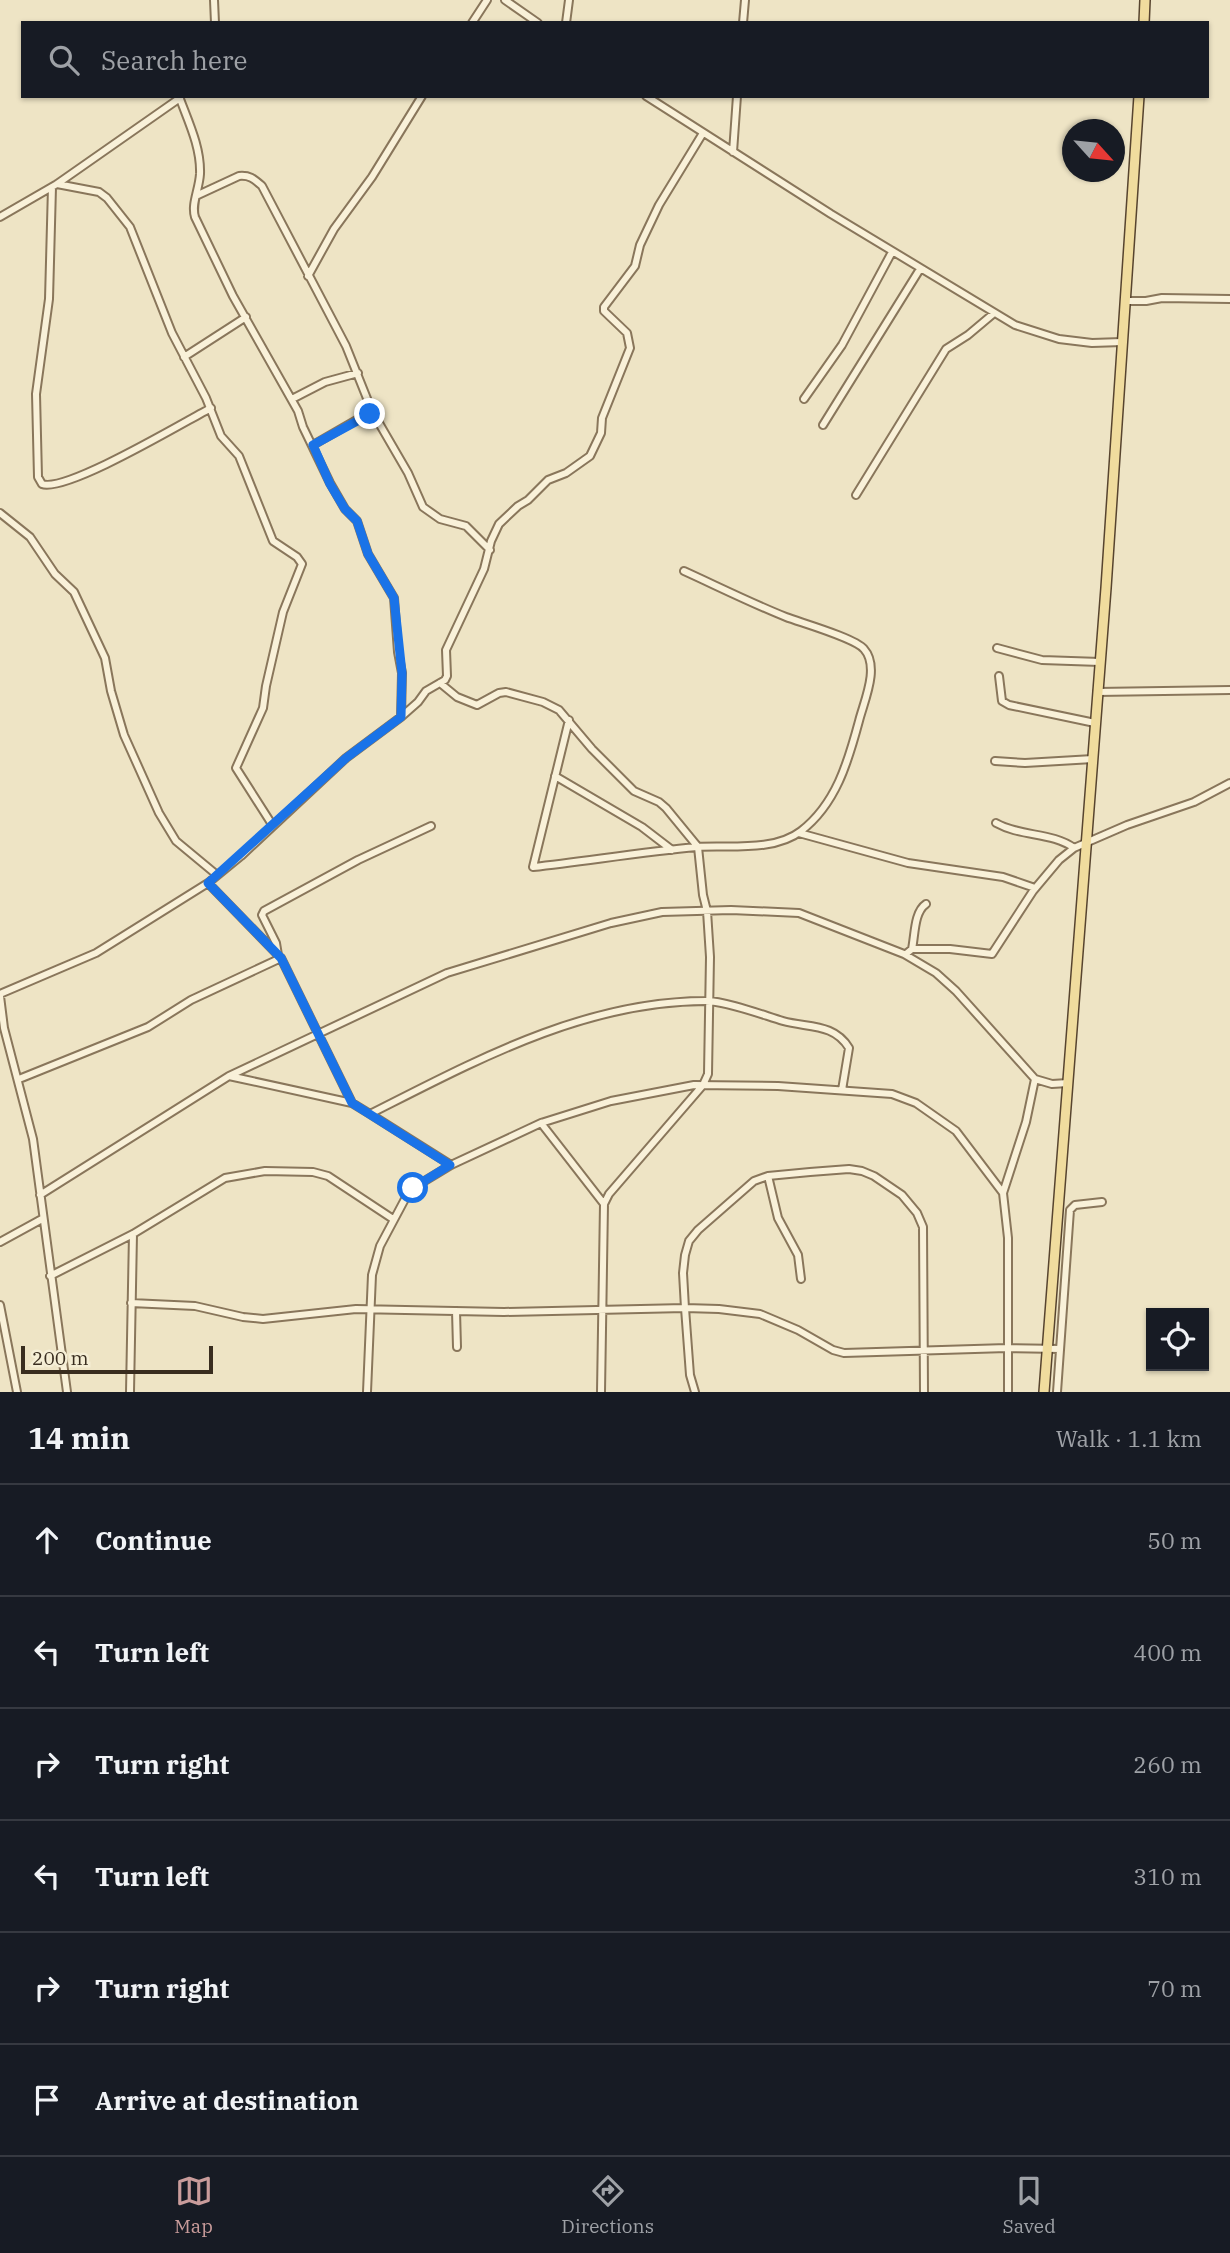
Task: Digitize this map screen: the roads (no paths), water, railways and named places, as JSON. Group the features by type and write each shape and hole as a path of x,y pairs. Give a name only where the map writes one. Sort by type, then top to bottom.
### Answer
{"main road":[{"path":"1144,21 1145,0"},
{"path":"1044,1392 1088,840 1139,98"}],"street":[{"path":"214,0 215,21"},
{"path":"473,21 487,0"},
{"path":"505,0 535,21"},
{"path":"566,21 569,0"},
{"path":"743,21 745,0"},
{"path":"0,217 55,186 180,98"},
{"path":"181,98 199,157 198,195 193,206 195,217 233,296 275,374 292,399 330,484 345,509 357,521 368,554 394,598 402,673 401,717"},
{"path":"308,276 334,229 372,177 421,98"},
{"path":"649,98 993,314 1015,325 1059,339 1092,343 1122,342"},
{"path":"733,152 737,98"},
{"path":"67,1392 31,1126 4,1028 0,995 96,953 208,883 346,758 401,717 426,691 447,676 446,650 484,569 494,532 505,517 528,500 548,480 590,456 601,433 602,418 630,348 627,333 604,311 604,307 635,266 640,245 659,205 702,133"},
{"path":"198,195 239,176 251,177 262,186 346,346 372,411 408,473 423,507 440,519 466,526 490,550"},
{"path":"55,186 99,192 125,221 137,242 162,311 211,408 221,436 239,456 273,541 297,557 302,564 283,612 263,708 236,768 273,826"},
{"path":"55,186 49,299 36,394 38,477 42,484 53,485 84,474 211,408"},
{"path":"804,399 842,345 892,252"},
{"path":"822,425 920,269"},
{"path":"1126,301 1162,298 1230,299"},
{"path":"856,495 946,349 993,314"},
{"path":"184,357 246,317"},
{"path":"292,399 326,382 358,373"},
{"path":"313,445 372,411"},
{"path":"0,513 30,537 55,575 74,592 105,658 124,735 159,813 176,841 217,875"},
{"path":"569,720 533,867 698,847 750,846 776,841 799,833 822,810 835,792 849,759 871,672 868,655 863,647 850,641 783,616 684,571"},
{"path":"997,648 1042,660 1100,663"},
{"path":"999,676 1002,701 1009,705 1095,723"},
{"path":"440,683 447,691 477,705 499,693 514,693 552,706 569,720 592,749 634,791 666,808 698,847 710,957 708,1074 703,1085 609,1194 604,1204 601,1392"},
{"path":"1097,692 1230,690"},
{"path":"995,761 1025,763 1093,759"},
{"path":"555,776 642,827 672,850"},
{"path":"905,954 912,949 950,949 992,954 1035,888 1059,860 1074,848 1088,840 1194,803 1230,783"},
{"path":"996,823 1013,832 1061,840 1074,848"},
{"path":"352,1103 279,956 276,943 262,915 264,911 358,860 430,826"},
{"path":"799,833 908,863 1003,877 1035,888"},
{"path":"208,883 279,956"},
{"path":"912,949 917,918 921,907 926,904"},
{"path":"40,1195 229,1076 447,973 652,913 799,913 869,938 905,954 936,973 956,991 1035,1079 1052,1084 1068,1083"},
{"path":"19,1079 149,1027 191,1000 279,956"},
{"path":"370,1114 489,1054 540,1033 638,1008 708,1001 793,1024 818,1026 834,1033 846,1043 850,1053 842,1090"},
{"path":"229,1076 352,1103 450,1165"},
{"path":"1008,1392 1008,1238 1003,1193 1026,1122 1035,1079"},
{"path":"367,1392 372,1275 380,1246 413,1188 450,1165 541,1123 611,1101 703,1085 892,1094 925,1108 956,1131 1003,1193"},
{"path":"541,1123 604,1204"},
{"path":"695,1392 690,1375 683,1273 689,1241 754,1181 768,1177 849,1169 874,1176 902,1195 917,1213 923,1227 924,1392"},
{"path":"50,1276 132,1234 225,1178 265,1171 313,1172 328,1176 393,1219"},
{"path":"768,1177 778,1218 798,1255 801,1279"},
{"path":"1057,1392 1070,1210 1076,1205 1102,1202"},
{"path":"0,1242 42,1219"},
{"path":"130,1392 132,1234"},
{"path":"131,1303 195,1306 243,1317 263,1318 370,1309 456,1311 685,1308 760,1314 844,1353 1060,1349"},
{"path":"0,1306 18,1392"},
{"path":"456,1311 457,1347"}]}
